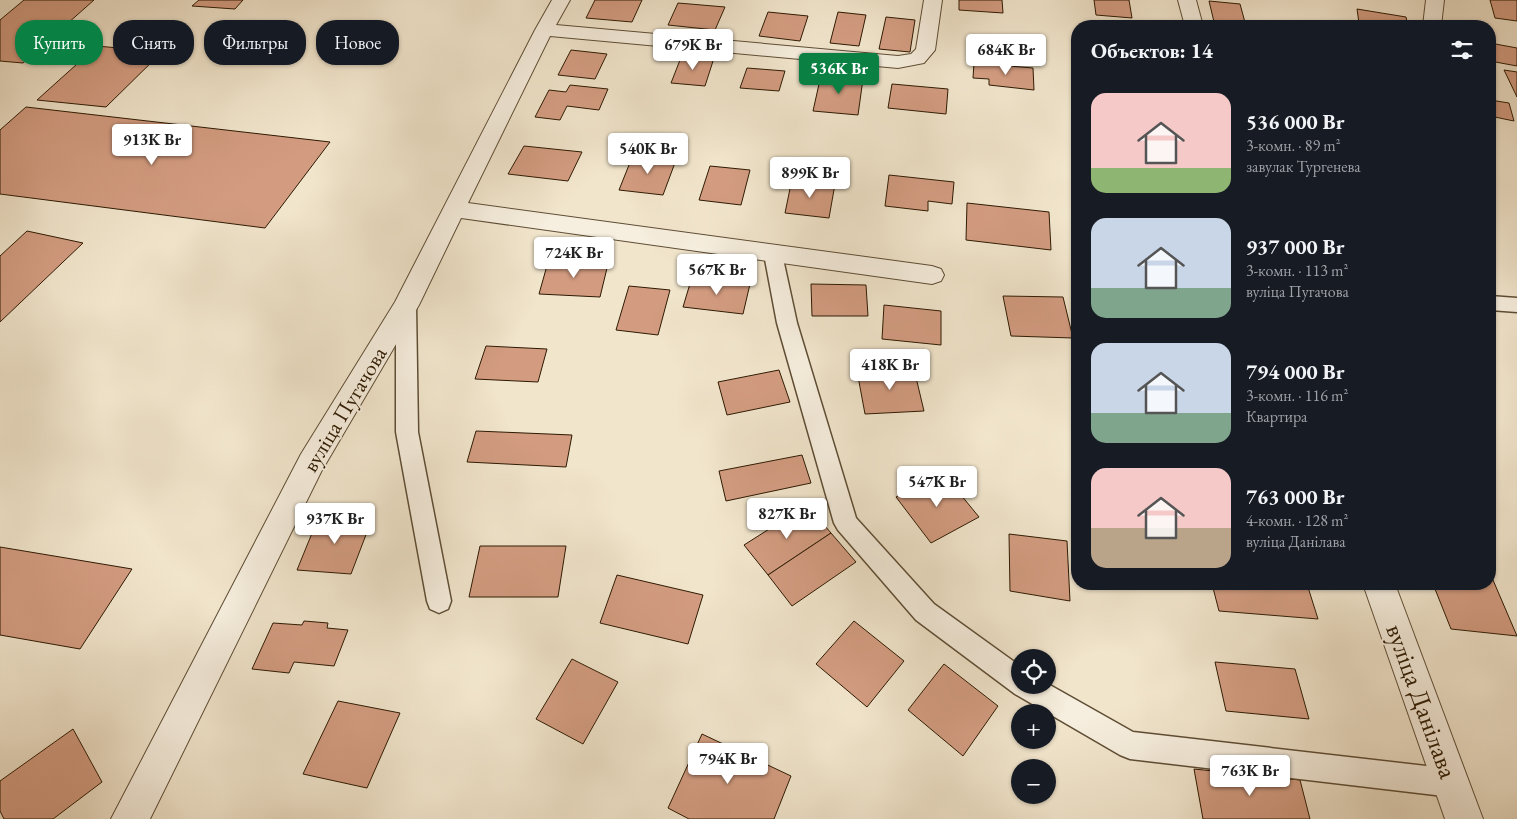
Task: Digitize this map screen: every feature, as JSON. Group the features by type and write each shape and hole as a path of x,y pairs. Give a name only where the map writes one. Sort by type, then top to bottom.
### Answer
{"street":[{"name":"вуліца Пугачова","path":"130,819 311,463 406,305 544,30 561,0"},
{"path":"544,30 898,62 917,59 925,50 933,0"},
{"path":"1187,0 1192,20"},
{"path":"1433,20 1435,0"},
{"path":"455,209 932,275"},
{"name":"вуліца Данілава","path":"1381,590 1464,819"}],"lane":[{"path":"773,254 786,323 846,523 925,612 1011,675"},
{"path":"1496,303 1517,305"},
{"path":"406,305 407,432 439,601"},
{"path":"1040,694 1130,745 1452,782"}],"building":[{"path":"24,0 94,0 71,20 15,20 15,62 0,61 0,20"},
{"path":"199,0 243,0 235,9 192,6"},
{"path":"595,0 642,0 632,22 586,18"},
{"path":"959,0 1002,0 1003,13 959,10"},
{"path":"1094,0 1129,0 1132,18 1096,15"},
{"path":"1490,0 1517,0 1517,21 1495,18"},
{"path":"1209,1 1240,4 1244,20 1214,20"},
{"path":"678,3 725,7 715,30 668,25"},
{"path":"1357,9 1406,17 1407,20 1359,20"},
{"path":"768,12 808,16 800,41 759,36"},
{"path":"838,12 866,15 859,46 830,43"},
{"path":"886,17 915,20 910,52 879,49"},
{"path":"1496,44 1517,48 1517,66 1496,62"},
{"path":"103,47 113,47 113,65 149,65 106,107 37,100 76,65 103,65"},
{"path":"571,50 607,54 595,79 558,75"},
{"path":"682,55 714,58 705,86 671,83"},
{"path":"974,63 1033,68 1034,90 989,85 989,79 973,78"},
{"path":"747,68 785,71 779,91 740,88"},
{"path":"1504,70 1517,72 1517,97"},
{"path":"821,75 863,79 858,115 813,111"},
{"path":"892,84 948,89 946,114 888,108"},
{"path":"570,85 608,89 599,110 567,106 560,120 535,117 549,90 566,92"},
{"path":"1496,101 1509,103 1514,121 1496,117"},
{"path":"26,107 330,142 265,228 0,194 0,130"},
{"path":"524,146 582,152 568,181 508,174"},
{"path":"633,155 676,160 663,195 619,190"},
{"path":"710,166 750,170 741,205 699,200"},
{"path":"889,175 954,182 952,204 928,201 928,211 885,206"},
{"path":"792,179 835,184 829,218 785,213"},
{"path":"967,203 1049,212 1051,250 966,240"},
{"path":"27,231 83,243 0,322 0,256"},
{"path":"548,262 608,264 600,297 539,294"},
{"path":"692,277 750,284 743,314 683,307"},
{"path":"811,284 866,285 868,316 812,316"},
{"path":"629,286 670,290 658,335 616,330"},
{"path":"1003,296 1063,297 1071,330 1071,338 1011,336"},
{"path":"884,305 941,311 941,345 882,339"},
{"path":"486,346 547,349 538,382 475,379"},
{"path":"914,369 924,411 865,414 857,371"},
{"path":"779,370 790,402 727,415 718,382"},
{"path":"476,431 572,435 566,467 467,462"},
{"path":"802,455 811,483 726,501 719,471"},
{"path":"943,473 979,517 931,543 896,497"},
{"path":"807,505 831,533 768,575 744,545"},
{"path":"319,516 372,519 351,574 297,570"},
{"path":"831,533 856,562 792,606 768,575"},
{"path":"1009,534 1067,541 1070,601 1010,591"},
{"path":"480,546 566,546 558,597 469,597"},
{"path":"0,547 132,569 80,649 0,635"},
{"path":"617,575 703,595 688,644 600,623"},
{"path":"1496,587 1517,636 1451,629 1435,590 1496,590"},
{"path":"1214,590 1309,590 1318,619 1219,611"},
{"path":"304,621 328,623 327,628 348,630 334,666 294,662 289,673 252,669 273,623 302,625"},
{"path":"854,621 904,661 867,707 816,664"},
{"path":"572,659 618,682 583,744 536,719"},
{"path":"1215,662 1295,669 1309,719 1226,711"},
{"path":"944,664 998,706 963,756 908,710"},
{"path":"338,701 400,713 367,788 303,774"},
{"path":"73,729 102,782 53,819 4,819 0,811 0,781"},
{"path":"702,734 791,776 774,819 689,819 668,808"},
{"path":"1194,769 1300,780 1310,819 1203,819"}]}
